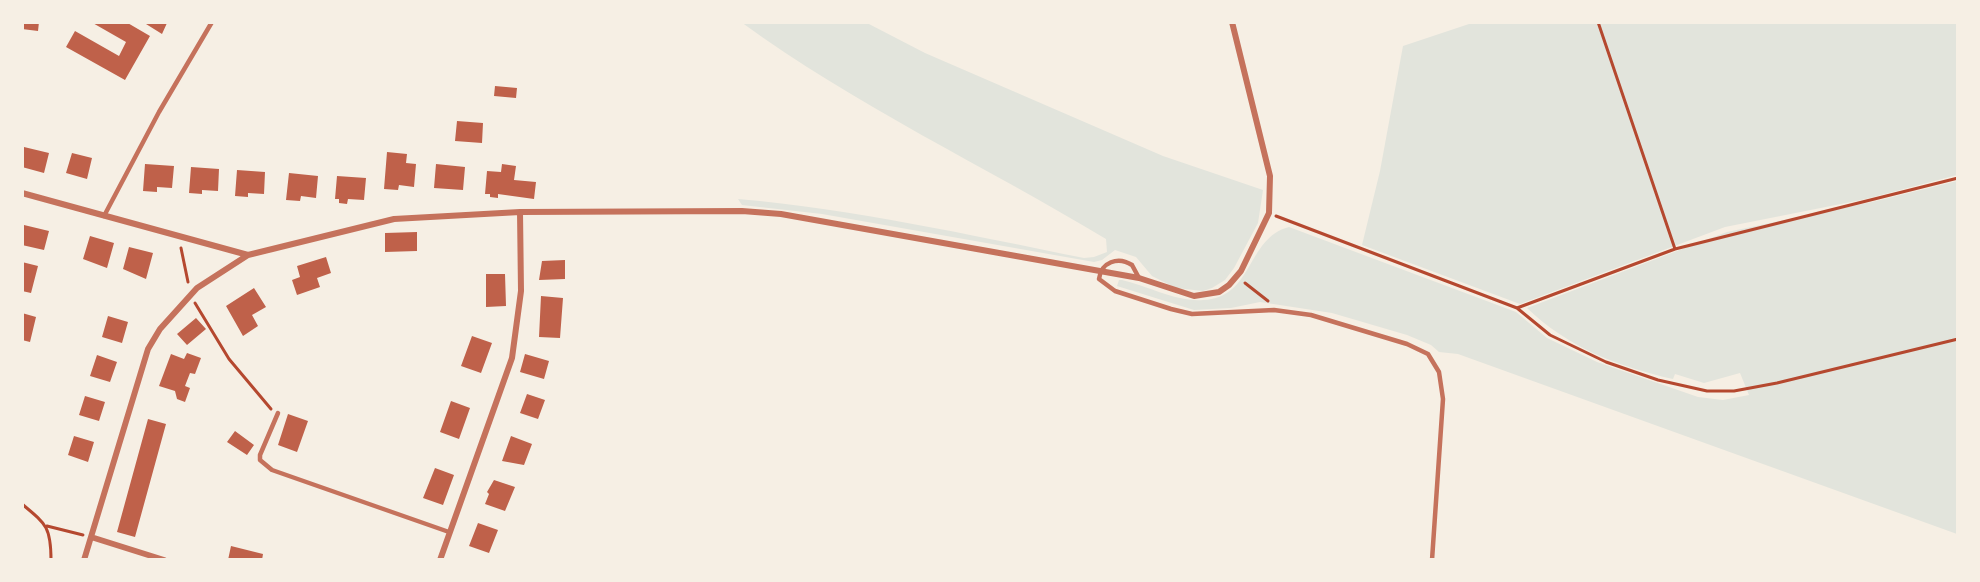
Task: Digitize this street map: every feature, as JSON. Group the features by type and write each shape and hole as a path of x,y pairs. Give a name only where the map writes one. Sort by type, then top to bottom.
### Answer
{"street":[{"path":"84,560 148,349 160,329 191,295 248,255 394,219 520,212 742,211 781,214 817,218 1100,273 1139,278 1179,293 1204,296 1219,292 1236,278 1269,213 1270,176 1232,22"},
{"path":"22,193 248,255"},
{"path":"440,560 512,358 521,291 520,212"},
{"path":"91,537 164,560"}],"lane":[{"path":"104,216 159,112 212,22"},
{"path":"1139,278 1127,261 1111,261 1100,273 1100,279 1104,284 1115,291 1171,309 1192,314 1274,310 1311,315 1407,344 1428,354 1438,372 1443,399 1432,560"},
{"path":"278,413 260,455 260,460 272,470 449,532"}],"path":[{"path":"1598,22 1675,249"},
{"path":"1517,308 1675,249 1958,178"},
{"path":"1269,213 1517,308 1550,335 1605,362 1658,380 1707,391 1734,391 1777,383 1958,339"},
{"path":"178,237 191,295 229,359 267,406 278,413"},
{"path":"1236,278 1255,289 1274,310"},
{"path":"22,504 47,526 91,537"},
{"path":"47,526 51,538 51,560"}],"shaded area":[{"path":"741,22 867,23 925,53 1163,156 1263,190 1258,223 1225,280 1203,291 1176,288 1152,276 1136,257 1115,250 1102,260 1094,262 822,214 742,205 738,199 825,209 1084,258 1107,252 1106,239 875,108"},
{"path":"1475,22 1957,23 1957,175 1866,199 1725,227 1520,304 1362,245 1380,171 1403,46"},
{"path":"1957,181 1957,534 1458,354 1439,352 1431,345 1407,335 1332,313 1260,302 1231,308 1194,310 1117,286 1119,280 1122,280 1183,299 1203,300 1220,297 1241,279 1265,243 1275,233 1289,227 1516,312 1547,338 1597,362 1698,397 1723,400 1749,395 1740,373 1704,383 1675,374 1673,379 1633,368 1595,354 1559,334 1527,308 1727,232 1872,202"}],"building":[{"path":"22,22 39,22 38,31 22,29"},
{"path":"91,22 126,22 150,36 125,80 66,47 75,31 119,56 126,42"},
{"path":"147,22 167,23 162,34 146,24"},
{"path":"495,86 517,88 516,98 494,96"},
{"path":"457,121 483,123 482,143 455,141"},
{"path":"24,147 49,153 44,173 22,167"},
{"path":"387,152 407,154 406,163 416,164 414,187 399,185 398,190 384,189"},
{"path":"72,153 92,158 87,179 66,173"},
{"path":"145,164 174,166 172,188 157,187 157,192 143,191"},
{"path":"436,164 465,167 463,190 434,188"},
{"path":"502,164 516,166 514,180 536,182 534,199 498,194 498,198 485,194 487,171 501,172"},
{"path":"191,167 219,169 218,191 202,190 202,194 189,193"},
{"path":"237,170 265,172 264,194 248,193 248,197 235,196"},
{"path":"289,173 318,176 316,198 301,196 300,201 286,200"},
{"path":"337,176 366,178 364,200 348,199 347,204 339,203 339,199 335,199"},
{"path":"24,225 49,231 44,250 22,245"},
{"path":"417,232 417,251 385,252 385,233"},
{"path":"90,236 114,243 107,268 83,259"},
{"path":"129,247 153,253 146,279 123,269"},
{"path":"326,257 331,273 317,278 320,287 297,295 292,280 300,277 297,266"},
{"path":"565,260 565,279 539,280 542,261"},
{"path":"22,262 38,266 31,293 22,291"},
{"path":"486,274 505,274 506,306 486,307"},
{"path":"254,288 266,307 252,315 258,326 243,336 226,306"},
{"path":"541,296 563,298 560,338 539,337"},
{"path":"22,313 36,317 30,342 22,340"},
{"path":"108,316 128,322 122,343 102,337"},
{"path":"196,318 206,329 187,345 177,334"},
{"path":"472,336 492,343 481,373 461,366"},
{"path":"187,353 201,358 195,374 190,373 185,386 190,388 185,402 177,399 175,391 159,386 171,354 184,359"},
{"path":"525,354 549,361 544,379 520,372"},
{"path":"97,355 117,362 110,382 90,376"},
{"path":"527,394 545,400 538,419 520,413"},
{"path":"85,396 105,402 99,421 79,415"},
{"path":"451,401 470,408 459,439 440,432"},
{"path":"288,414 308,421 297,452 278,445"},
{"path":"148,419 166,424 135,537 117,532"},
{"path":"235,431 254,445 247,455 227,442"},
{"path":"74,436 94,442 88,462 68,455"},
{"path":"511,436 532,444 524,465 502,461"},
{"path":"435,468 454,475 443,505 423,498"},
{"path":"494,480 515,487 505,511 485,504 489,494 487,492"},
{"path":"478,523 498,530 489,553 469,546"},
{"path":"231,546 263,554 262,560 228,560"}]}
